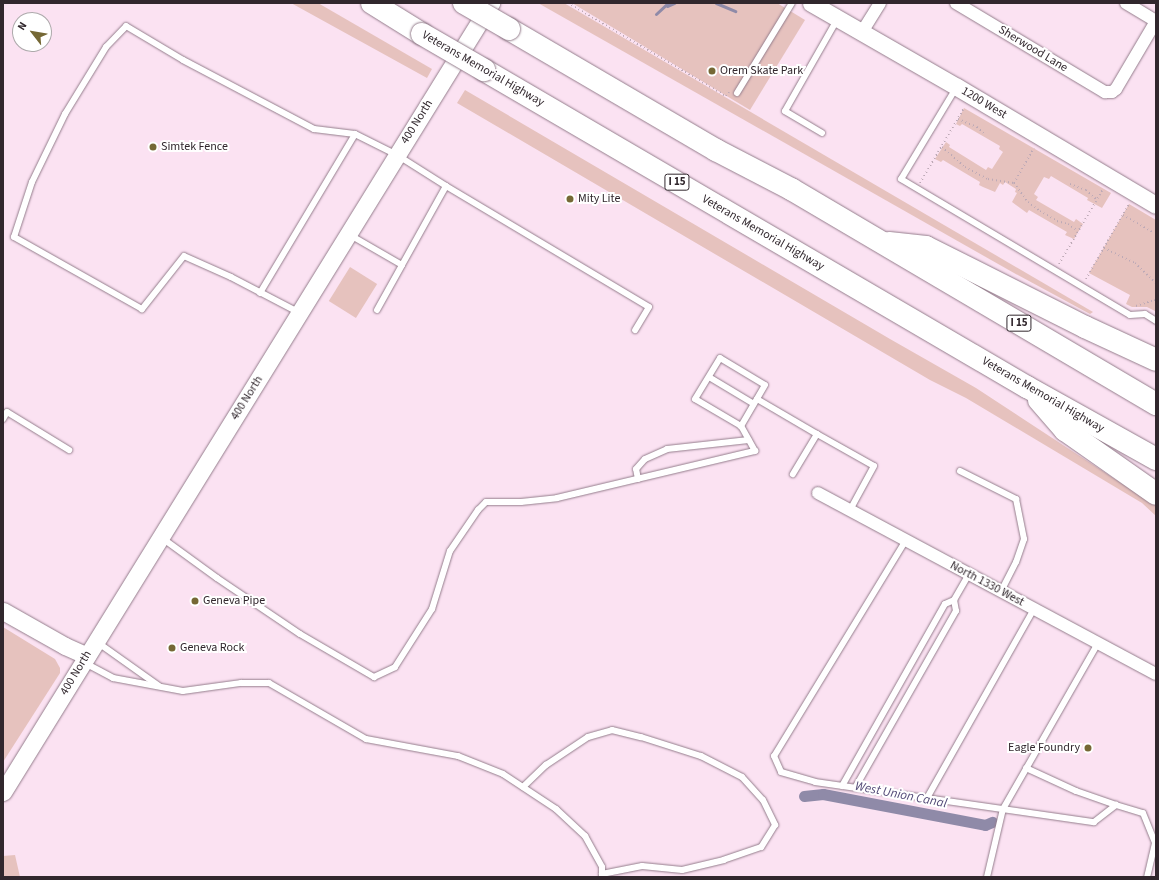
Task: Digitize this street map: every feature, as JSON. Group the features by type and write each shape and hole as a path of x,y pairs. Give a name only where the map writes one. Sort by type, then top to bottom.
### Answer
{"highway":[{"name":"Veterans Memorial Highway","path":"372,3 422,34 1027,387 1156,459"},
{"name":"I 15","path":"464,3 716,150 791,189 1156,404"},
{"path":"882,242 926,247 1085,327 1156,360"},
{"path":"1027,387 1065,430 1156,494"}],"main road":[{"name":"400 North","path":"3,792 491,3"},
{"name":"1200 West","path":"811,3 957,87 1156,205"},
{"path":"3,611 85,659"}],"street":[{"path":"862,32 880,3"},
{"name":"Sherwood Lane","path":"956,3 1105,92 1112,92 1116,89 1156,21"},
{"path":"1126,3 1156,21"},
{"name":"North 1330 West","path":"818,493 1156,674"}],"lane":[{"path":"737,93 792,3"},
{"path":"822,133 785,111 838,18"},
{"path":"299,313 184,256 142,309 14,237 32,182 70,107 106,47 126,26 182,60 314,129 355,134 397,155 446,186 649,307 635,330"},
{"path":"957,87 901,179 1130,315 1145,314 1156,321"},
{"path":"260,293 355,134"},
{"path":"377,310 446,186"},
{"path":"348,234 402,265"},
{"path":"161,537 204,569 300,634 374,678 395,667 432,609 450,551 478,510 486,502 521,502 558,498 755,451 741,426 695,400 720,358 765,385 741,426"},
{"path":"709,377 874,466 850,510"},
{"path":"3,419 7,412 69,450"},
{"path":"793,474 817,434"},
{"path":"638,479 636,469 645,459 667,449 749,440"},
{"path":"960,471 1016,499 1024,539 1016,562 1001,591"},
{"path":"906,540 774,756 781,772 815,782 1094,822 1116,806"},
{"path":"842,786 945,604 954,600 969,574"},
{"path":"855,788 956,611 954,600"},
{"path":"927,798 1034,609"},
{"path":"96,641 118,655 160,687"},
{"path":"987,877 1003,809 1098,643"},
{"path":"85,659 113,678 183,692 241,683 269,683 366,739 458,756 503,774 556,809 584,836 602,867 602,876 642,866 682,870 724,860 761,847 775,825 763,800 742,776 701,756 641,737 612,730 588,737 546,765 523,787"},
{"path":"1026,768 1116,806 1143,813 1155,843 1147,877"}],"path":[{"path":"568,3 726,96 730,89"},
{"path":"919,184 964,108"},
{"path":"958,119 977,127 984,133"},
{"path":"942,147 966,167 988,178 1014,183 1028,202 1057,221 1068,224 1078,231"},
{"path":"1014,183 1034,148"},
{"path":"1070,184 1086,190 1097,200"},
{"path":"1065,268 1058,264 1103,189"},
{"path":"1079,276 1086,281 1129,204"},
{"path":"1123,215 1153,232"},
{"path":"1104,248 1135,263 1156,283"},
{"path":"1132,307 1155,299"}],"shaded area":[{"path":"291,3 318,3 432,69 427,78"},
{"path":"538,3 564,3 1093,312 1090,314 1014,273"},
{"path":"572,3 777,3 805,20 750,110"},
{"path":"465,90 976,388 1156,506 1156,516 1142,503 966,398 930,380 457,103"},
{"path":"964,108 1111,193 1102,208 1051,176 1049,179 1044,177 1034,194 1038,197 1036,200 1074,222 1076,219 1083,224 1074,239 1065,235 1067,232 1029,210 1027,213 1012,202 1017,193 1015,192 1016,189 1005,182 1003,185 1000,183 995,192 979,185 980,182 943,160 941,162 935,159 946,142 950,145 949,147 986,170 988,167 992,169 1003,152 999,149 1000,146 962,124 960,126 956,124"},
{"path":"1129,204 1156,220 1155,311 1147,307 1132,307 1126,304 1130,295 1089,273"},
{"path":"350,267 377,284 356,318 329,301"},
{"path":"3,627 55,659 60,668 60,673 3,762"},
{"path":"15,855 20,877 3,877 3,856"}],"waterway":[{"path":"656,14 668,3"},
{"path":"667,6 674,3"},
{"path":"716,3 735,11"},
{"name":"West Union Canal","path":"804,796 823,794 985,825 992,822"}],"place":[{"name":"Orem Skate Park","path":"712,71"},
{"name":"Simtek Fence","path":"153,147"},
{"name":"Mity Lite","path":"570,199"},
{"name":"Geneva Pipe","path":"195,601"},
{"name":"Geneva Rock","path":"172,648"},
{"name":"Eagle Foundry","path":"1088,748"}]}
